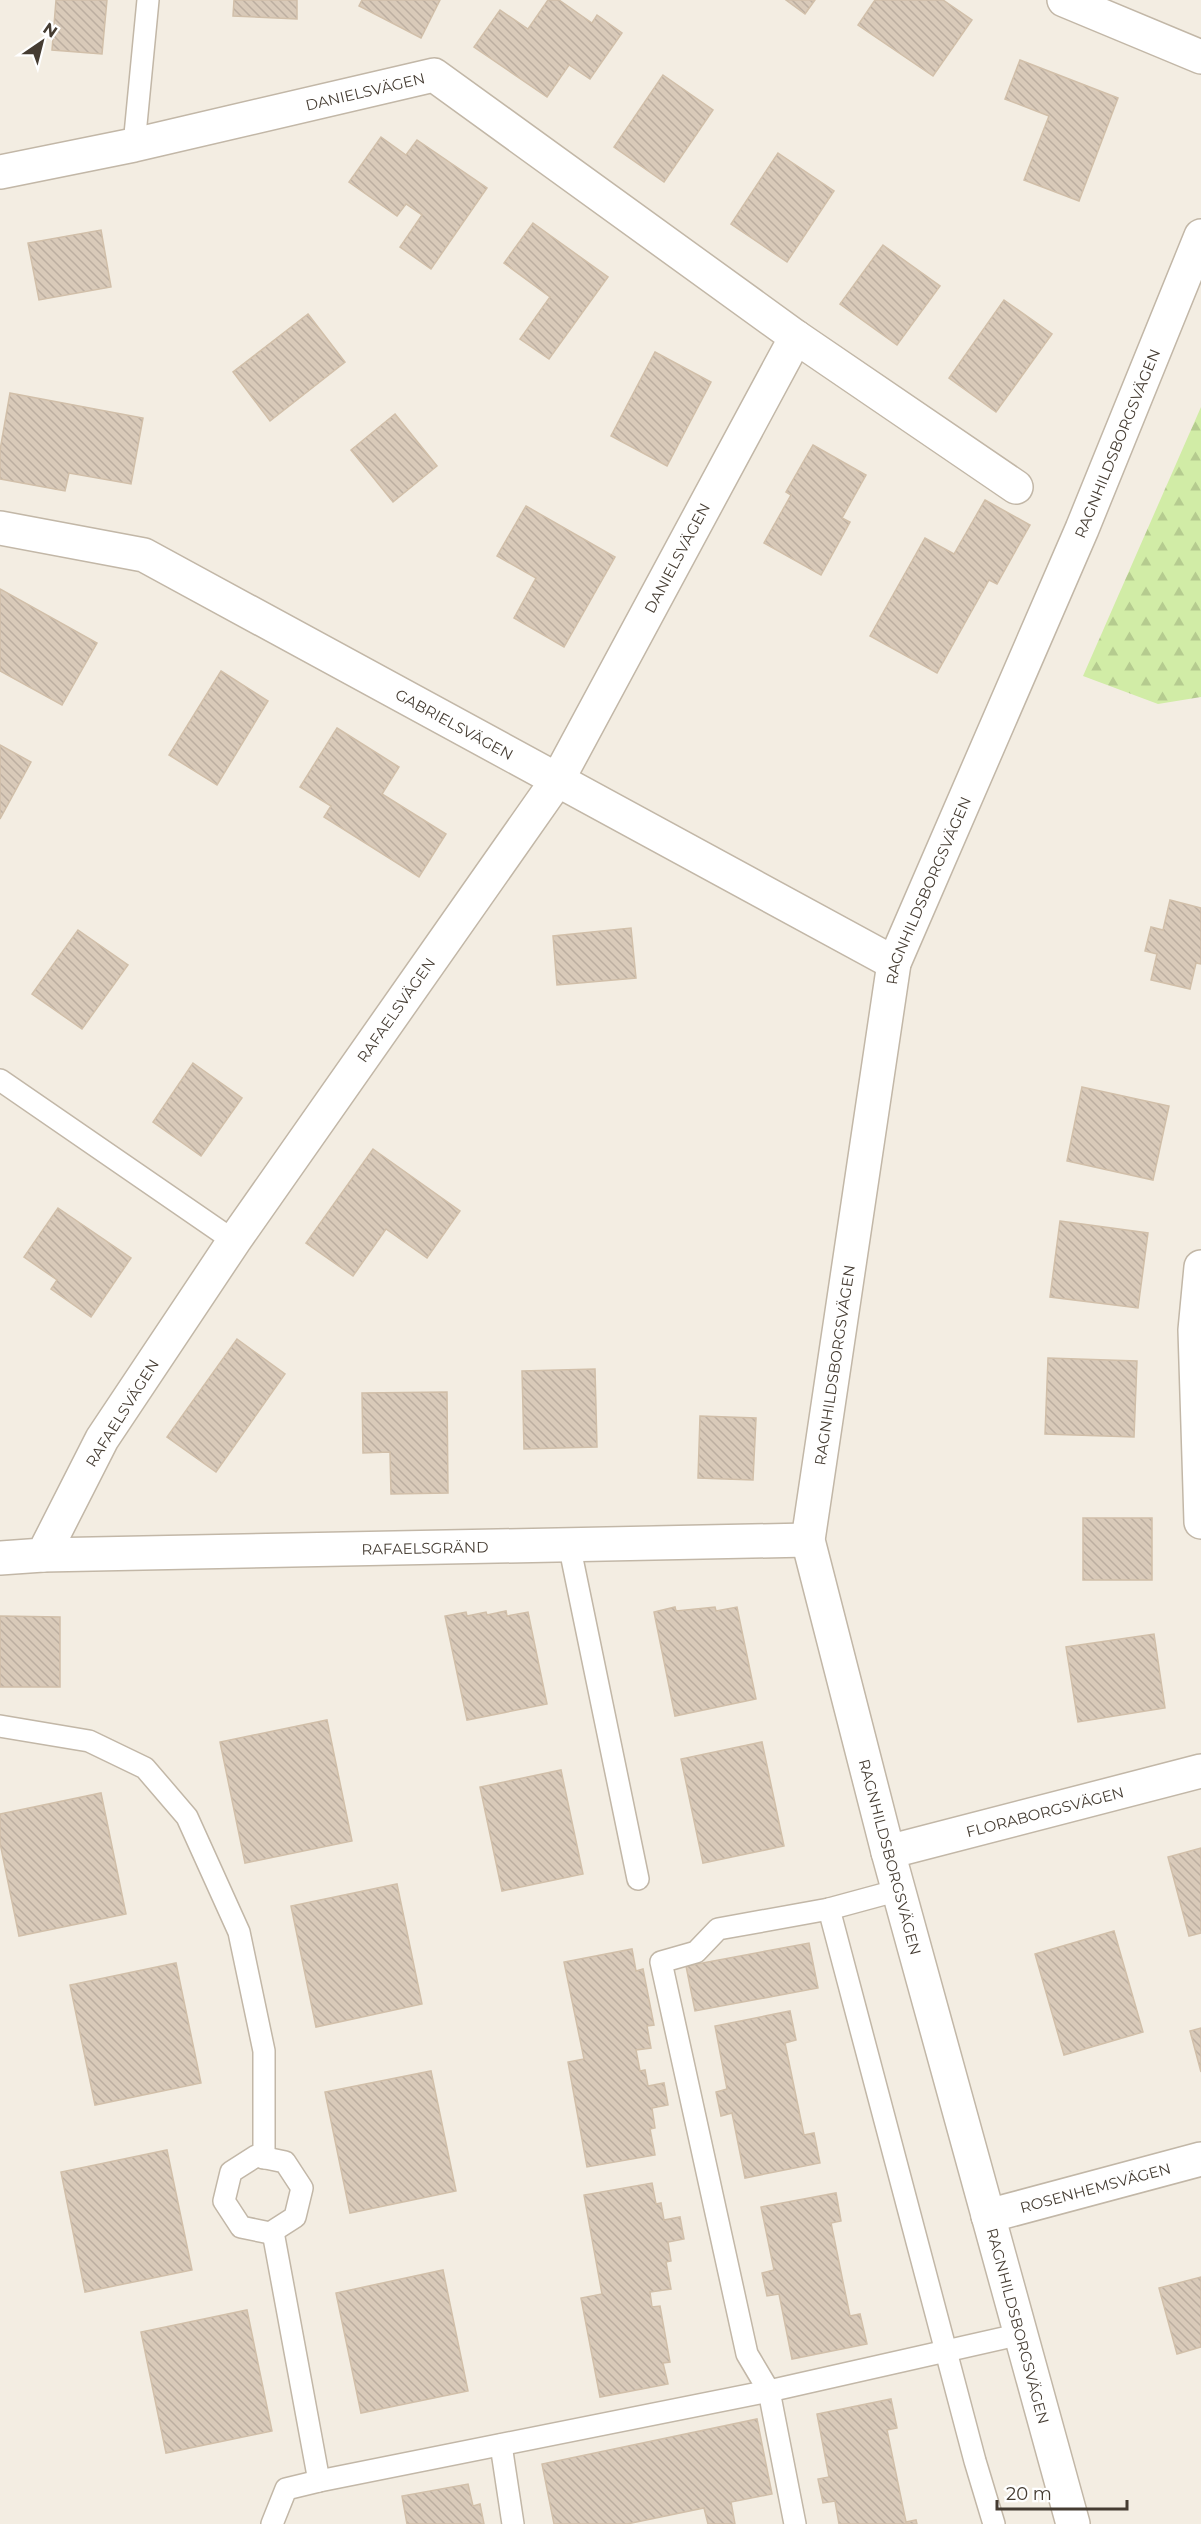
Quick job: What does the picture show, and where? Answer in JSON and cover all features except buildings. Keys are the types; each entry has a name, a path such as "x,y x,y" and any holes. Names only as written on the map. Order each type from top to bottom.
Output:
{"street":[{"path":"1064,0 1201,57"},
{"name":"DANIELSVÄGEN","path":"0,172 134,145 434,75 796,338 1016,488"},
{"name":"RAGNHILDSBORGSVÄGEN","path":"1073,2524 888,1852 808,1540 894,963 1082,529 1201,236"},
{"name":"DANIELSVÄGEN","path":"558,779 796,338"},
{"name":"GABRIELSVÄGEN","path":"0,528 144,555 894,963"},
{"name":"RAFAELSVÄGEN","path":"44,1556 102,1439 234,1241 558,779"},
{"path":"1201,1267 1195,1330 1201,1522"},
{"name":"RAFAELSGRÄND","path":"44,1556 808,1540"},
{"path":"0,1558 44,1556"},
{"name":"FLORABORGSVÄGEN","path":"888,1852 1201,1771"},
{"name":"ROSENHEMSVÄGEN","path":"988,2216 1201,2159"}],"lane":[{"path":"134,145 148,0"},
{"path":"0,1080 234,1241"},
{"path":"569,1544 638,1878"},
{"path":"0,1726 90,1741 145,1768 187,1817 239,1932 264,2051 264,2158"},
{"path":"795,2524 769,2391 747,2354 660,1962 696,1952 718,1929 830,1909 899,1890"},
{"path":"830,1909 946,2351 994,2524"},
{"path":"256,2156 285,2162 302,2188 295,2217 273,2232 241,2227 225,2201 231,2172 256,2156"},
{"path":"273,2232 319,2481"},
{"path":"272,2524 286,2489 769,2391 1021,2334"},
{"path":"501,2445 513,2524"}],"green space":[{"path":"1201,407 1201,697 1158,704 1083,676"}]}
